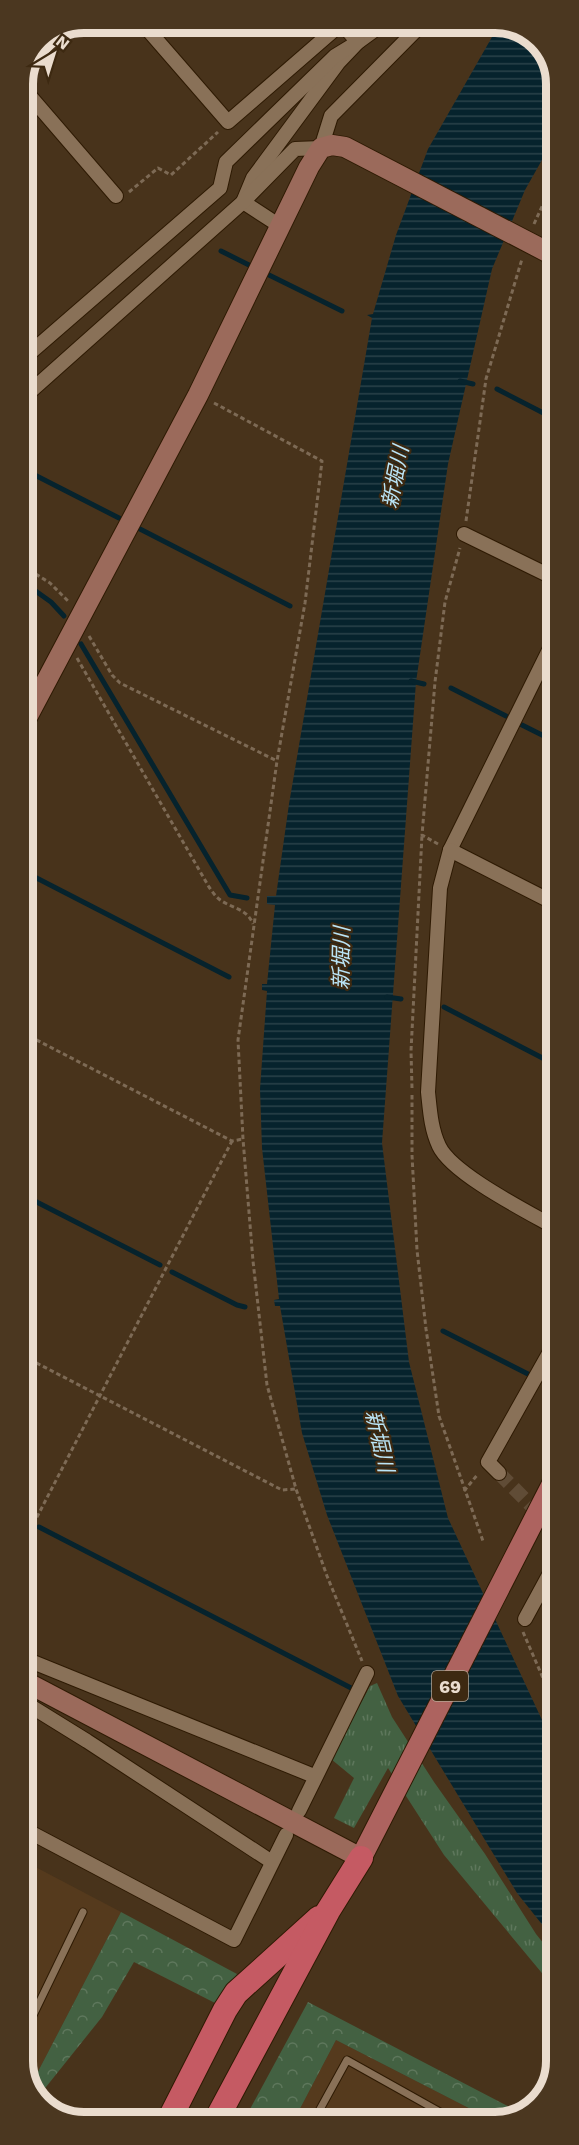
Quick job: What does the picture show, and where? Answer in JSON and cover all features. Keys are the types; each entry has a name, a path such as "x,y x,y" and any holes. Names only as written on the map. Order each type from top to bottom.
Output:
{"highway":[{"name":"69","path":"328,1911 361,1858"},
{"path":"189,2112 237,2017 328,1911"},
{"path":"203,2112 273,1984 328,1911"},
{"path":"220,2112 328,1911"},
{"path":"237,2112 311,1973 328,1911"},
{"path":"173,2112 236,1993 328,1911"}],"main road":[{"name":"69","path":"361,1858 546,1497"}],"street":[{"path":"151,33 228,122 330,33"},
{"path":"350,33 358,42"},
{"path":"33,350 220,188 226,162 335,56 370,33"},
{"path":"33,705 198,394 309,167 321,148 331,116 413,33"},
{"path":"243,202 254,178 338,63 358,42"},
{"path":"33,101 116,196"},
{"path":"33,389 243,202 295,149 321,148 332,145 345,147 546,251"},
{"path":"243,202 280,226"},
{"path":"464,534 546,574"},
{"path":"546,656 450,850 440,888 428,1092 430,1119 440,1148 461,1171 546,1222"},
{"path":"450,850 546,899"},
{"path":"499,1473 488,1462 546,1359"},
{"path":"525,1619 546,1580"},
{"path":"33,1662 314,1776"},
{"path":"298,1810 367,1673"},
{"path":"33,1686 361,1858"},
{"path":"33,1708 273,1862"},
{"path":"33,1834 234,1940 286,1835"}],"lane":[{"path":"33,2015 83,1912"},
{"path":"319,2112 347,2060 440,2112"}],"path":[{"path":"116,196 119,200 158,168 171,175 228,122"},
{"path":"483,1541 439,1416 426,1329 417,1250 412,1155 411,1051 422,835 435,682 445,602 464,534 486,379 527,241 546,198"},
{"path":"198,394 322,461 304,603 277,761 238,1040 253,1261 267,1385 296,1489 327,1575 367,1673"},
{"path":"33,573 62,594 112,675 120,683 277,761"},
{"path":"66,640 209,887 219,899 244,912 254,926"},
{"path":"422,835 450,850"},
{"path":"33,1038 232,1141 243,1138"},
{"path":"33,1525 232,1141"},
{"path":"33,1361 282,1490 296,1489"},
{"path":"464,1491 488,1462"},
{"path":"525,1619 522,1631 546,1685"}],"shaded area":[{"path":"33,1866 121,1912 36,2076 33,2061"},
{"path":"336,2040 476,2112 298,2112"}],"green space":[{"path":"377,1683 392,1717 546,1946 546,1978 444,1855 388,1768 354,1828 334,1818 354,1778 331,1759 370,1686"},
{"path":"121,1912 237,1974 219,2005 134,1962 102,2017 43,2091 36,2076"},
{"path":"308,2002 512,2109 476,2112 336,2040 298,2112 248,2112"}],"water":[{"name":"新堀川","path":"494,33 514,37 529,46 539,59 545,74 546,153 525,190 492,269 448,464 416,682 382,1143 409,1362 448,1518 546,1729 546,1929 517,1893 398,1696 327,1515 302,1433 280,1306 275,1306 274,1300 279,1299 262,1148 260,1089 267,991 262,990 262,984 267,984 275,905 267,904 267,896 276,896 289,804 372,318 367,315 373,314 396,235 428,149"}],"waterway":[{"path":"221,251 249,265"},
{"path":"269,275 342,311"},
{"path":"460,381 473,384"},
{"path":"497,389 546,414"},
{"path":"33,474 119,518"},
{"path":"138,528 290,606"},
{"path":"33,589 51,602 64,616"},
{"path":"81,644 230,895 247,898"},
{"path":"411,681 424,684"},
{"path":"451,688 506,716"},
{"path":"522,725 546,737"},
{"path":"33,876 229,977"},
{"path":"387,997 401,999"},
{"path":"444,1007 546,1060"},
{"path":"33,1200 160,1265"},
{"path":"172,1272 245,1307"},
{"path":"443,1331 528,1374"},
{"path":"39,1527 355,1690"}],"tunnel":[{"path":"499,1473 546,1521"}]}
